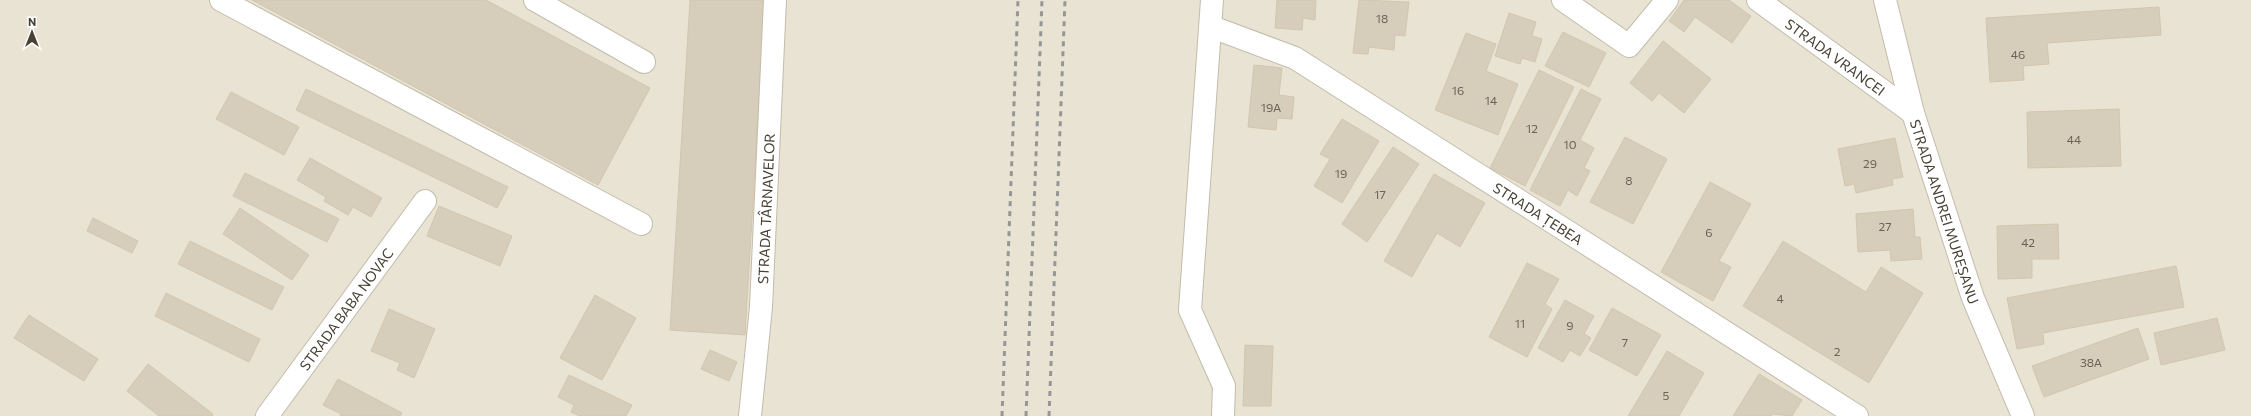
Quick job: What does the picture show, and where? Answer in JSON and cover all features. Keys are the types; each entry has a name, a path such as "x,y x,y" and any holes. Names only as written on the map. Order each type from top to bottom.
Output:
{"street":[{"path":"221,0 641,224"},
{"path":"535,0 644,62"},
{"name":"STRADA TÂRNAVELOR","path":"750,416 761,307 775,0"},
{"path":"1212,0 1212,27 1190,310 1224,386 1223,416"},
{"path":"1563,0 1629,46 1667,0"},
{"name":"STRADA VRANCEI","path":"1758,0 1913,113"},
{"name":"STRADA ANDREI MUREȘANU","path":"1886,0 1913,113 1973,298 2023,416"},
{"name":"STRADA ȚEBEA","path":"1212,27 1295,58 1856,416"},
{"name":"STRADA BABA NOVAC","path":"267,416 425,201"}],"shaded area":[{"path":"0,0 2251,0 2251,416 0,416"}],"building":[{"path":"252,0 486,0 650,88 598,185"},
{"path":"690,0 765,0 745,335 670,330"},
{"path":"1277,0 1316,0 1315,20 1303,18 1302,30 1275,28"},
{"path":"1359,0 1409,2 1405,36 1395,35 1394,50 1369,47 1368,54 1353,53"},
{"path":"1684,0 1729,0 1751,16 1732,43 1695,17 1684,32 1669,21"},
{"path":"2159,7 2161,35 2047,43 2049,64 2023,66 2024,80 1990,82 1986,18"},
{"path":"1509,13 1536,22 1532,36 1542,39 1535,62 1522,58 1520,64 1495,56"},
{"path":"1563,32 1606,53 1589,87 1545,66"},
{"path":"1466,33 1496,44 1486,71 1518,84 1498,135 1435,110"},
{"path":"1663,41 1711,79 1684,113 1659,93 1652,101 1630,83"},
{"path":"1254,65 1282,68 1279,95 1294,97 1292,119 1277,118 1276,130 1248,127"},
{"path":"1539,70 1574,87 1525,186 1490,168"},
{"path":"306,89 508,187 497,208 296,110"},
{"path":"1581,89 1601,99 1580,140 1594,148 1584,168 1590,171 1577,196 1568,190 1560,206 1530,190"},
{"path":"231,92 299,127 284,155 216,119"},
{"path":"2119,109 2121,166 2028,168 2027,112"},
{"path":"1342,119 1379,141 1342,203 1314,186 1330,159 1320,154"},
{"path":"1625,137 1667,159 1633,224 1590,202"},
{"path":"1895,138 1903,177 1892,179 1893,185 1856,193 1854,184 1845,186 1838,149"},
{"path":"1393,147 1419,164 1367,242 1342,224"},
{"path":"310,158 382,198 371,217 353,207 348,215 324,201 326,197 297,180"},
{"path":"245,173 339,219 327,242 233,196"},
{"path":"1434,174 1485,203 1460,247 1437,233 1412,277 1384,261"},
{"path":"1710,182 1751,204 1719,261 1731,267 1713,301 1661,272"},
{"path":"439,206 512,236 500,266 427,236"},
{"path":"240,208 309,255 292,280 223,234"},
{"path":"1913,209 1915,237 1920,237 1922,259 1891,261 1890,250 1858,252 1856,214"},
{"path":"93,218 138,241 132,253 87,231"},
{"path":"2058,224 2059,259 2032,259 2032,278 1998,279 1997,226"},
{"path":"190,241 284,287 272,310 178,264"},
{"path":"1783,241 1866,292 1881,267 1923,293 1869,383 1743,306"},
{"path":"1527,263 1559,279 1545,304 1552,309 1527,357 1489,337"},
{"path":"2176,266 2184,307 2043,333 2044,344 2017,349 2007,298"},
{"path":"166,293 260,339 249,362 155,316"},
{"path":"595,295 636,318 602,380 560,358"},
{"path":"1565,300 1594,316 1584,334 1591,338 1580,356 1570,350 1563,362 1538,348"},
{"path":"1612,308 1661,335 1637,376 1589,350"},
{"path":"389,309 435,329 414,378 397,370 400,363 371,351"},
{"path":"29,315 98,359 84,381 14,338"},
{"path":"2217,318 2225,350 2161,365 2154,333"},
{"path":"2138,328 2149,359 2044,397 2032,366"},
{"path":"1245,345 1273,346 1271,406 1243,406"},
{"path":"710,350 737,362 729,381 701,369"},
{"path":"1667,351 1704,373 1679,416 1628,416"},
{"path":"148,364 213,414 212,416 159,416 127,391"},
{"path":"1759,374 1802,400 1792,416 1772,414 1771,416 1733,416"},
{"path":"569,375 632,405 626,416 580,416 571,412 574,405 558,397"},
{"path":"338,379 402,413 400,416 340,416 341,414 323,405"}],"railway":[{"path":"1002,416 1018,0"},
{"path":"1026,416 1042,0"},
{"path":"1049,416 1065,0"}]}
